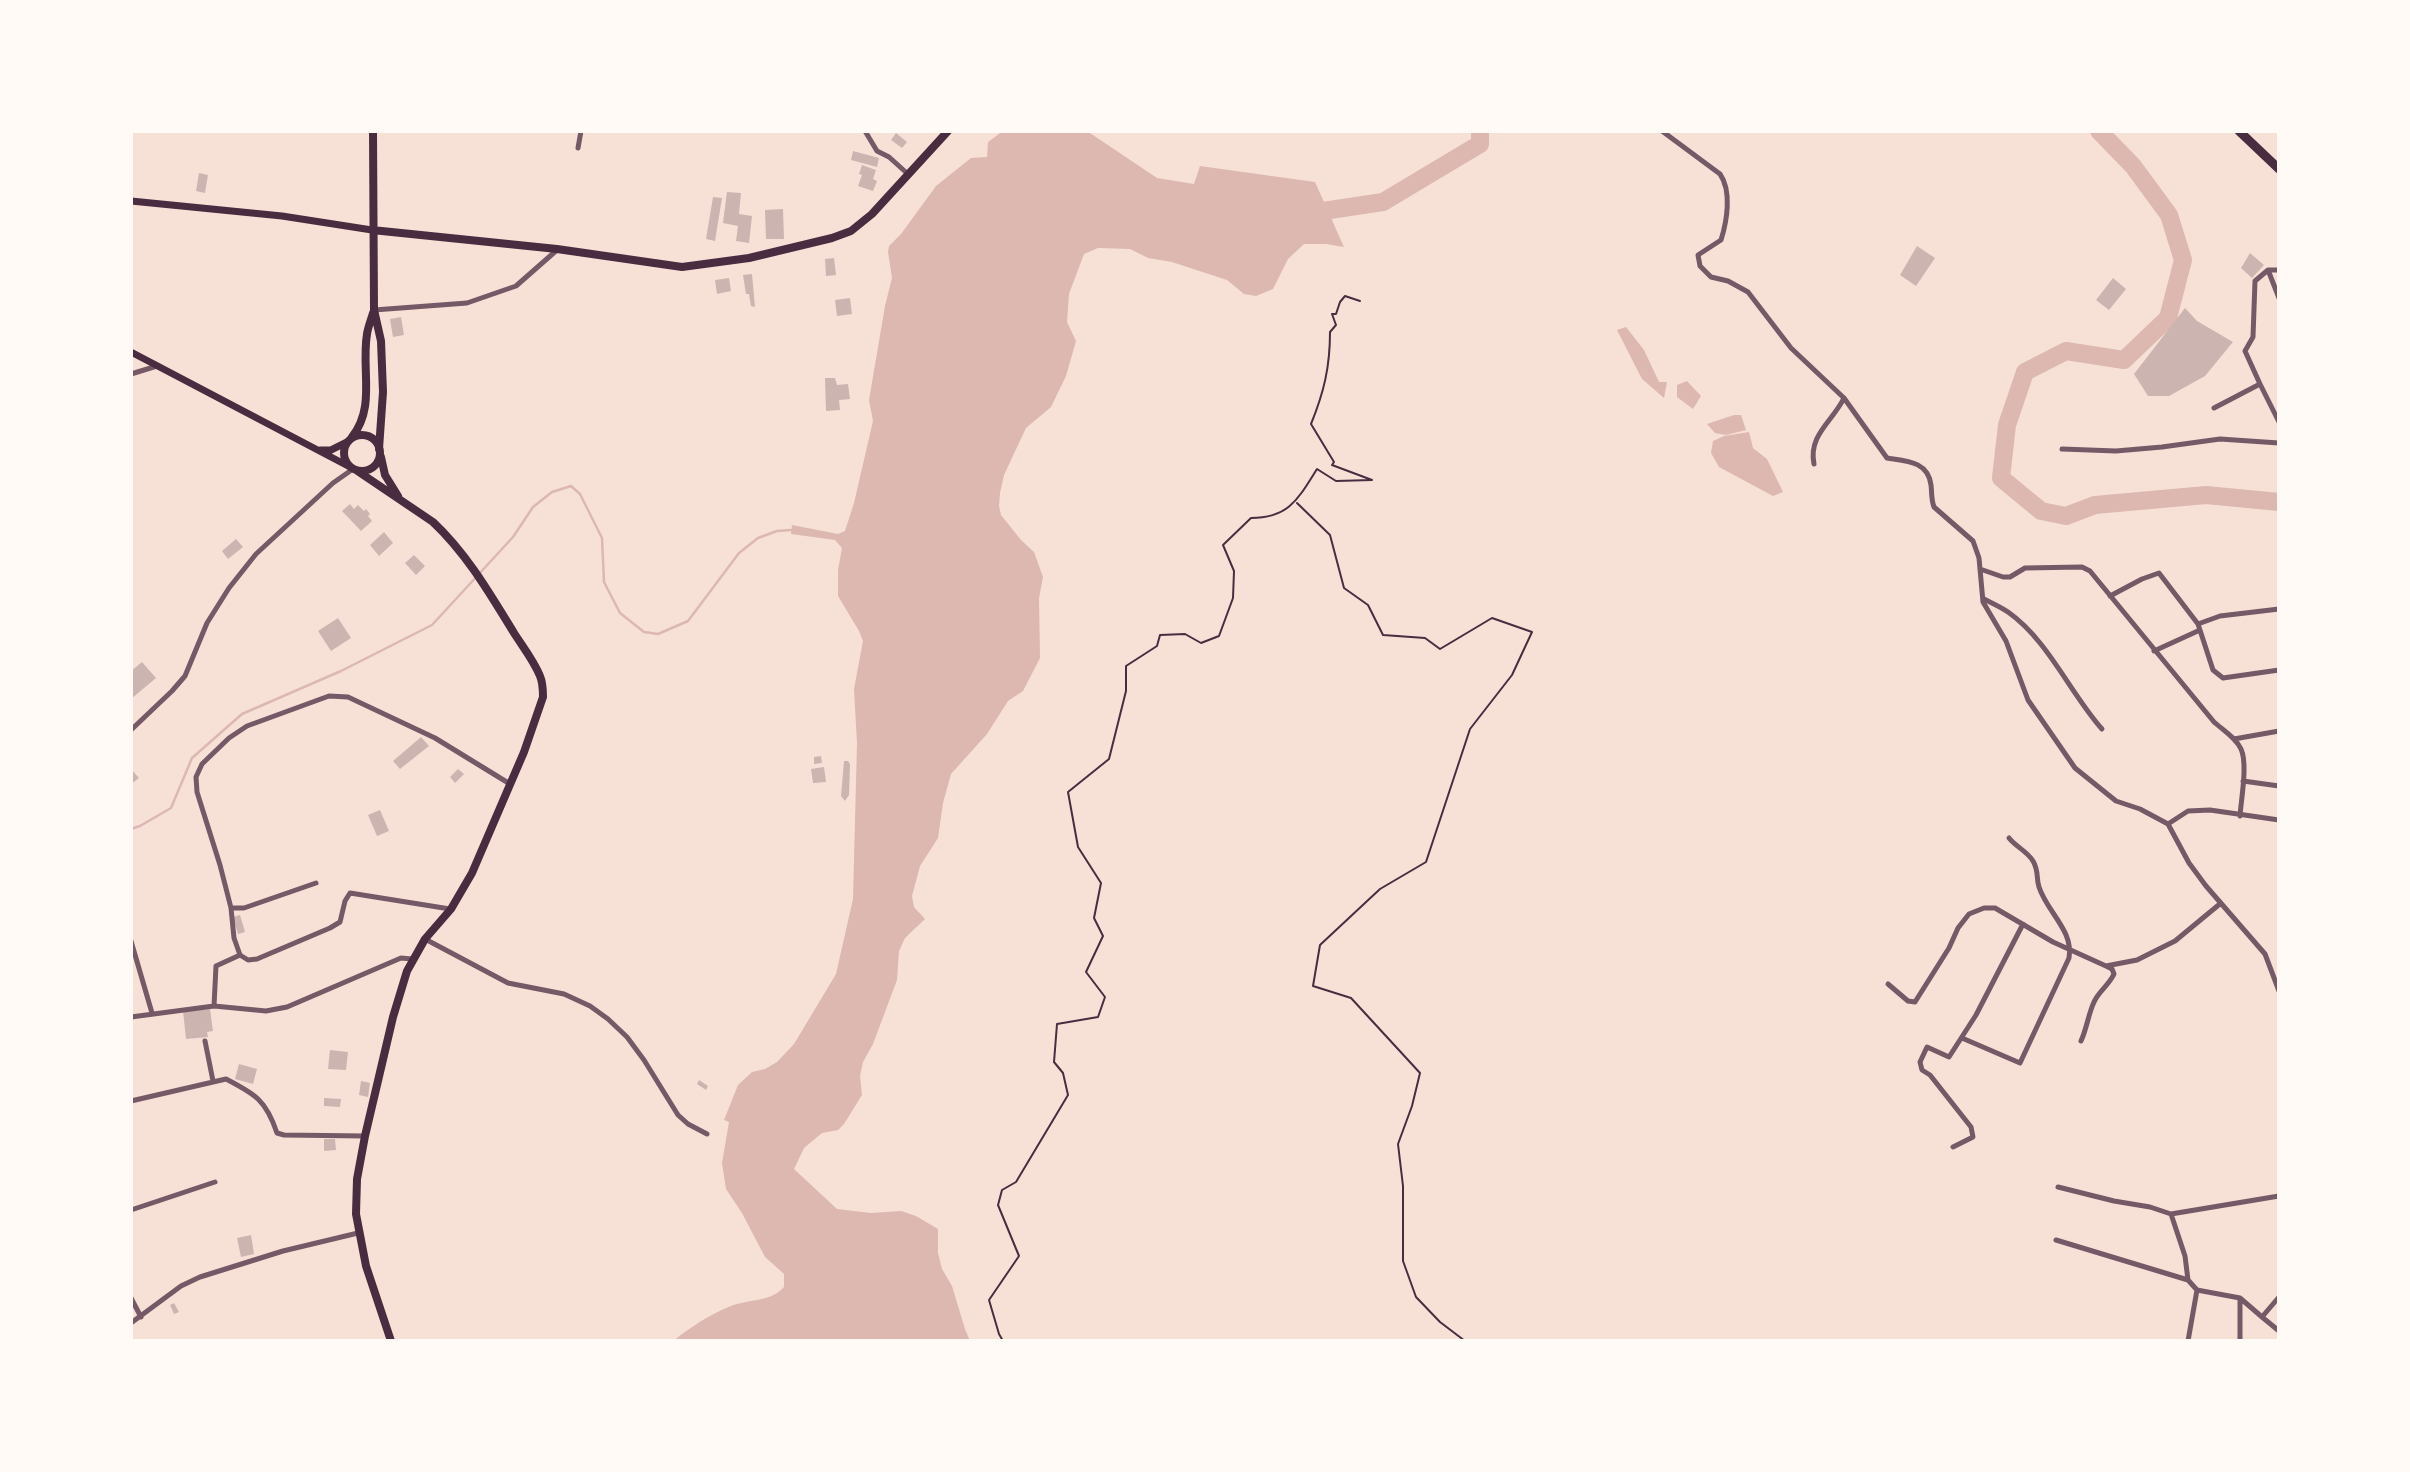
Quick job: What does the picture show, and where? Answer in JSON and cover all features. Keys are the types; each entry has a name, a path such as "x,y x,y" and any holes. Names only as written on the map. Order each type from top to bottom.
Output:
{"highway":[{"path":"2239,131 2278,169"}],"main road":[{"path":"373,131 374,310 381,341 383,414 377,462 365,471 353,469 344,455 349,440 361,426 366,406 366,335 374,310"},
{"path":"131,201 282,216 372,230 557,249 682,267 749,258 843,235 862,222 948,131"},
{"path":"131,352 353,469 433,522 471,564 540,674 543,697 524,752 485,847 451,909 412,959 393,1017 365,1136 356,1198 358,1233 391,1341"},
{"path":"312,449 331,450 349,440 366,435 375,440 384,475 403,502"}],"street":[{"path":"578,148 581,131"},
{"path":"865,131 877,151 889,157 909,175"},
{"path":"1662,131 1720,174 1726,183 1726,218 1721,240 1698,255 1700,266 1712,276 1748,292 1791,348 1844,398 1887,458 1912,461 1924,469 1931,483 1931,500 1934,507 1973,541 1977,550 1983,603 2006,641 2028,700 2075,768 2116,801 2168,824 2189,863 2265,954 2279,991"},
{"path":"374,310 453,305 479,299 516,286 557,249"},
{"path":"2267,270 2279,298"},
{"path":"2279,270 2267,270 2255,281 2253,337 2245,351 2279,422"},
{"path":"131,374 160,365"},
{"path":"2214,408 2260,384"},
{"path":"1814,464 1811,452 1817,438 1844,398"},
{"path":"2062,449 2116,451 2220,439 2279,443"},
{"path":"131,730 185,676 207,623 229,588 256,554 340,477 353,469"},
{"path":"1980,569 2003,578 2025,568 2047,570 2082,567 2090,571 2214,722 2234,739 2241,749 2244,759 2240,816"},
{"path":"2110,596 2159,573 2199,627 2213,670 2218,675 2224,678 2279,670"},
{"path":"1984,599 2009,612 2037,641 2063,674 2083,708 2102,729"},
{"path":"2154,650 2220,616 2279,609"},
{"path":"451,909 350,893 345,901 340,922 257,959 248,960 240,955 234,938 231,908 197,792 196,777 202,764 229,738 247,726 329,696 348,697 435,738 510,784"},
{"path":"2234,739 2279,731"},
{"path":"2243,781 2279,786"},
{"path":"2168,824 2188,811 2210,810 2279,820"},
{"path":"1962,1038 2020,1063 2057,987 2070,950 2062,927 2038,886 2039,873 2032,859 2010,838"},
{"path":"231,908 244,908 316,883"},
{"path":"2106,966 2137,960 2175,942 2221,903"},
{"path":"1888,984 1908,1001 1915,1002 1969,914 1984,908 1995,908 2070,950 2112,969 2114,974 2095,999 2089,1025 2081,1041"},
{"path":"1953,1147 1974,1134 1938,1085 1922,1070 1920,1062 1927,1047 1949,1057 1962,1038 2023,924"},
{"path":"425,939 508,983 565,995 590,1006 627,1037 678,1115 707,1134"},
{"path":"131,941 152,1013"},
{"path":"214,1006 216,966 240,955"},
{"path":"131,1017 214,1006 266,1011 287,1007 401,958 412,959"},
{"path":"205,1041 213,1081"},
{"path":"131,1101 226,1079 258,1097 265,1104 277,1133 365,1136"},
{"path":"131,1210 215,1182"},
{"path":"2058,1187 2171,1214 2279,1196"},
{"path":"2171,1214 2185,1256 2188,1280"},
{"path":"131,1323 181,1286 200,1277 283,1251 358,1233"},
{"path":"2056,1240 2188,1280 2197,1290 2240,1298 2279,1331"},
{"path":"2188,1341 2197,1290"},
{"path":"2262,1317 2279,1297"},
{"path":"131,1298 141,1317"},
{"path":"2240,1298 2240,1341"}],"path":[{"path":"1003,1341 989,1300 1019,1256 998,1205 1002,1190 1016,1182 1068,1095 1063,1073 1054,1062 1057,1024 1098,1017 1105,997 1086,972 1103,936 1094,918 1101,883 1078,847 1068,793 1109,759 1126,691 1126,666 1157,646 1160,635 1185,634 1200,643 1219,636 1233,598 1234,570 1223,544 1251,518 1270,518 1296,502 1317,469 1336,481 1372,480 1332,465 1334,463 1311,424 1324,392 1330,332 1336,325 1332,314 1336,314 1345,296 1360,301"},
{"path":"1296,502 1330,535 1344,588 1368,606 1383,635 1425,638 1440,649 1492,618 1532,632 1512,675 1470,729 1426,862 1380,889 1320,945 1313,986 1351,998 1420,1073 1412,1106 1398,1144 1403,1186 1403,1261 1416,1297 1440,1322 1465,1341"}],"shaded area":[{"path":"1003,131 1087,131 1157,178 1194,184 1200,166 1315,182 1344,247 1304,244 1288,259 1273,289 1256,296 1244,294 1227,280 1172,262 1148,258 1130,249 1098,248 1084,254 1069,294 1067,322 1076,341 1066,376 1051,407 1026,428 1004,475 999,506 1001,515 1034,552 1043,577 1039,598 1040,658 1023,691 1008,701 987,734 951,774 938,838 920,866 912,896 914,907 925,919 905,938 899,951 897,980 873,1044 863,1062 860,1076 862,1095 838,1130 822,1133 804,1148 794,1169 837,1209 871,1213 901,1211 938,1229 938,1253 942,1269 952,1286 970,1341 673,1341 716,1313 731,1306 773,1295 784,1287 784,1274 765,1257 726,1189 722,1163 729,1122 724,1120 738,1085 752,1072 777,1062 794,1044 836,974 853,899 857,743 854,689 863,641 838,596 838,570 842,548 835,540 791,534 792,525 838,534 845,531 873,421 869,400 892,278 889,246 936,186 971,158 987,157 988,142"},
{"path":"1626,327 1644,350 1659,382 1667,382 1664,398 1642,379 1617,330"},
{"path":"1687,381 1701,396 1693,409 1677,397 1677,385"},
{"path":"1741,415 1746,430 1726,435 1715,433 1707,424"},
{"path":"1749,432 1753,448 1767,459 1783,492 1773,496 1719,467 1711,453 1713,441 1724,436"}],"building":[{"path":"896,133 907,142 902,148 891,140"},
{"path":"853,151 879,158 877,167 851,160"},
{"path":"862,165 876,170 873,179 877,181 873,191 858,186"},
{"path":"199,173 208,175 205,193 196,191"},
{"path":"727,192 741,193 739,214 752,216 749,243 736,241 738,226 723,223"},
{"path":"713,197 722,198 715,241 706,239"},
{"path":"783,209 784,239 766,239 765,210"},
{"path":"1917,246 1935,258 1916,286 1900,275"},
{"path":"2250,253 2264,265 2252,278 2241,268"},
{"path":"834,258 836,275 826,276 825,259"},
{"path":"752,274 755,307 751,306 749,294 746,294 743,275"},
{"path":"729,278 731,291 717,294 715,280"},
{"path":"2113,278 2126,289 2109,310 2096,300"},
{"path":"850,298 852,314 837,316 835,300"},
{"path":"2185,308 2197,321 2233,342 2205,376 2169,396 2148,396 2134,374"},
{"path":"401,317 404,335 393,337 390,319"},
{"path":"825,378 835,378 837,385 848,384 850,399 839,400 840,410 826,411"},
{"path":"350,504 354,509 358,505 364,511 366,509 370,514 368,516 372,521 361,531 342,511"},
{"path":"384,532 393,543 379,556 370,545"},
{"path":"236,539 243,547 228,559 222,551"},
{"path":"414,555 425,566 416,575 405,563"},
{"path":"338,618 351,638 331,651 318,631"},
{"path":"142,662 156,678 131,699 131,671"},
{"path":"421,737 429,746 400,769 393,761"},
{"path":"821,756 822,763 814,764 814,757"},
{"path":"844,761 850,764 849,795 845,801 841,796"},
{"path":"824,767 826,782 813,783 811,769"},
{"path":"131,769 139,778 131,784"},
{"path":"458,769 464,774 455,783 450,777"},
{"path":"380,810 389,831 377,836 368,815"},
{"path":"240,915 245,932 238,934 233,917"},
{"path":"210,1009 213,1031 207,1032 208,1037 186,1039 183,1011"},
{"path":"330,1050 348,1052 346,1070 328,1069"},
{"path":"239,1064 257,1069 253,1084 235,1079"},
{"path":"699,1080 708,1086 706,1090 697,1084"},
{"path":"361,1081 370,1083 368,1097 359,1095"},
{"path":"324,1098 341,1099 340,1107 324,1106"},
{"path":"324,1139 335,1139 336,1150 324,1151"},
{"path":"251,1235 254,1254 241,1257 237,1238"},
{"path":"174,1303 179,1312 174,1314 170,1305"}],"waterway":[{"path":"1303,214 1383,202 1480,144 1480,131"},
{"path":"2099,131 2133,166 2169,215 2183,260 2168,318 2124,360 2066,351 2025,372 2007,425 2001,478 2041,511 2066,516 2095,505 2206,495 2279,502"},
{"path":"131,829 171,808 192,758 242,714 341,671 432,625 513,537 533,507 552,492 571,486 580,494 602,538 604,582 620,613 644,632 658,634 688,621 739,553 758,538 777,531 791,530"}]}
